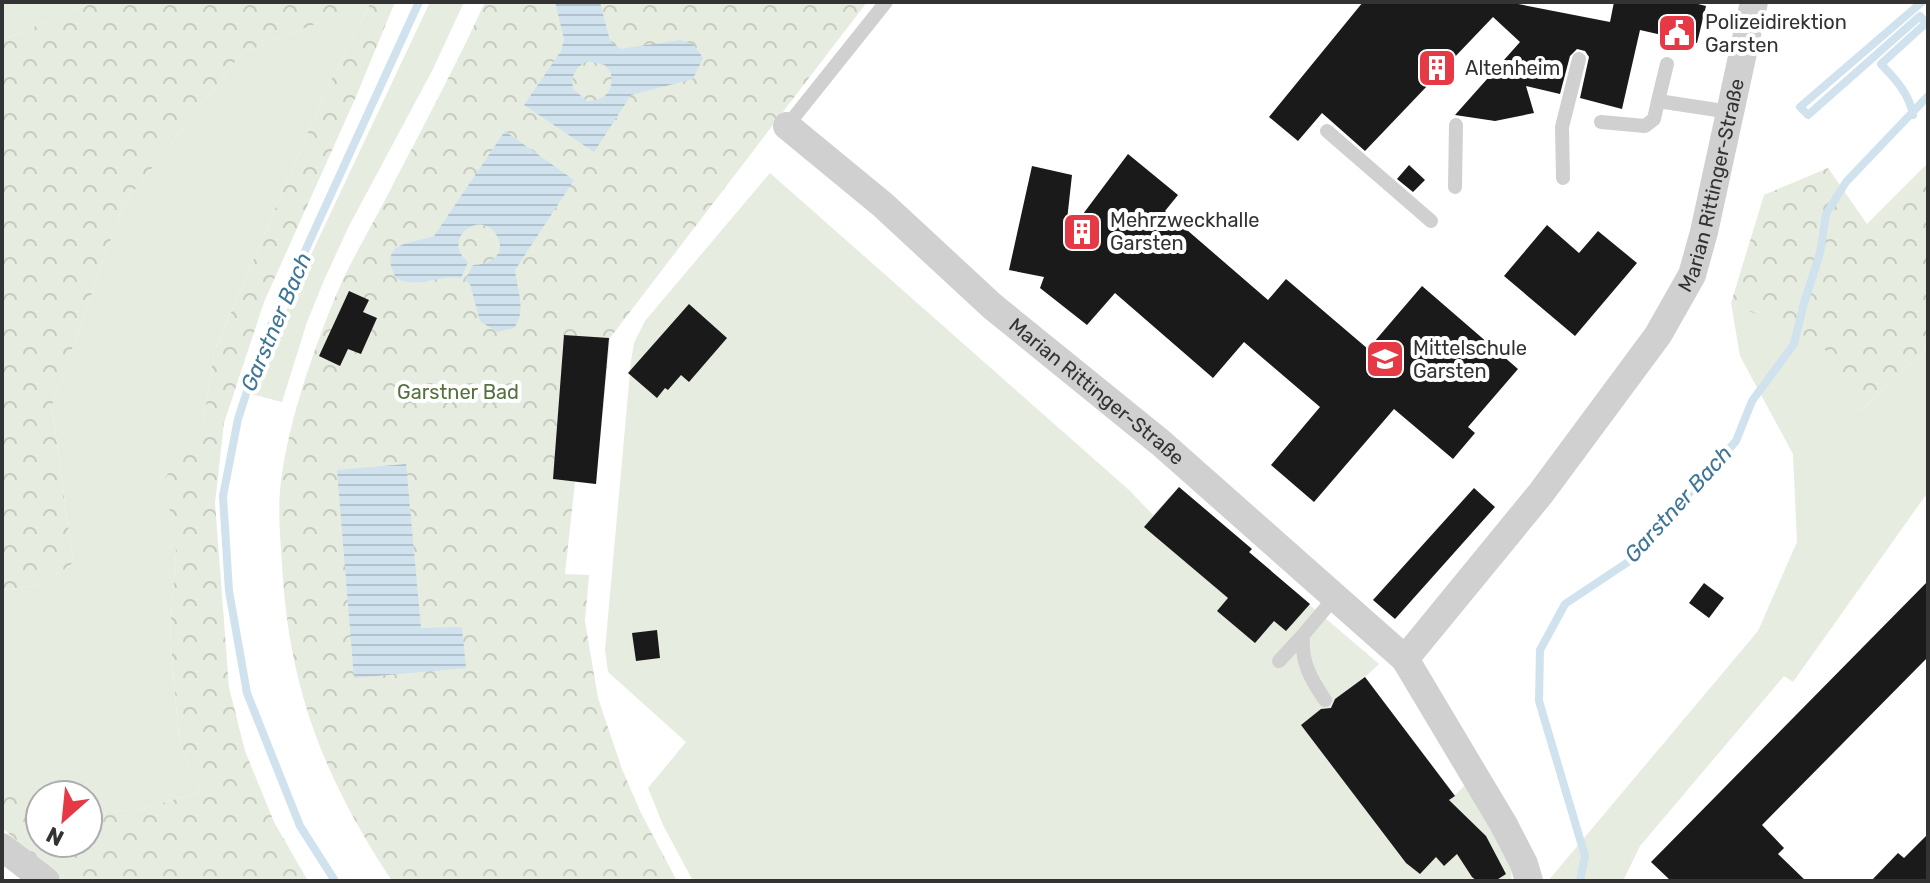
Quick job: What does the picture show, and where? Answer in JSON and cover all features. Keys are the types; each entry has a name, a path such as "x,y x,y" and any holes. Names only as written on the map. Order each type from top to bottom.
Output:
{"street":[{"name":"Marian Rittinger-Straße","path":"1405,659 1533,505 1658,335 1692,275 1754,2"},
{"name":"Marian Rittinger-Straße","path":"787,126 883,205 992,306 1161,443 1405,659 1504,825 1529,881"},
{"path":"2,847 46,881"}],"lane":[{"path":"787,126 886,2"},
{"path":"1563,178 1562,127 1579,59"},
{"path":"1601,122 1645,126 1654,119 1667,64"},
{"path":"1658,101 1730,112"},
{"path":"1455,187 1456,125"},
{"path":"1327,131 1431,221"},
{"path":"1279,661 1335,597"},
{"path":"1303,635 1307,675 1325,700"}],"green space":[{"path":"2,2 94,2 2,40"},
{"path":"94,2 344,2 333,17 242,53 123,205 52,406 73,563 42,585 2,590 2,40"},
{"path":"344,2 371,2 327,88 214,352 203,424 166,478 176,552 170,632 179,740 200,792 142,809 104,813 104,779 24,779 24,795 2,778 2,590 42,585 73,563 52,406 123,205 242,53 333,17"},
{"path":"371,2 395,2 264,302 224,423 215,503 229,687 245,751 274,822 308,881 64,881 38,859 104,859 104,813 142,809 200,792 179,740 170,632 176,552 165,478 203,424 214,352 327,88"},
{"path":"430,2 464,2 433,69 349,226 325,278 307,322 282,402 251,394 300,278"},
{"name":"Garstner Bad","path":"485,2 867,2 610,338 596,484 575,482 565,574 589,575 585,621 598,698 622,769 677,881 392,881 347,806 329,768 314,731 293,652 286,610 279,508 286,452 303,386 339,287"},
{"path":"1928,163 1928,347 1861,411 1821,343 1731,303 1764,195 1828,168 1867,224"},
{"path":"770,173 1129,490 1153,515 1179,487 1252,549 1249,553 1379,664 1365,677 1455,795 1467,783 1512,867 1511,881 693,881 663,825 648,788 686,742 608,672 605,650 631,361 634,343 645,321"},
{"path":"1731,303 1821,342 1861,411 1928,347 1928,492 1793,682 1784,676 1640,846 1623,881 1548,881 1758,631 1797,542 1793,454 1740,356"},
{"path":"2,778 24,794 24,847 2,828"}],"water":[{"path":"555,2 600,2 610,41 620,49 680,40 693,44 703,58 693,79 631,95 594,152 524,105 561,51 564,39","holes":["588,61 605,65 612,79 609,90 603,97 587,101 573,89 575,72"]},
{"path":"505,131 574,180 515,270 521,307 518,321 514,328 497,332 480,321 470,284 465,280 473,265 490,261 498,254 500,244 492,229 475,225 461,235 458,244 460,253 468,262 461,278 404,281 396,278 391,257 399,246 434,236"},
{"path":"406,464 421,628 462,627 466,668 354,678 337,470"}],"building":[{"name":"Altenheim","path":"1363,2 1508,2 1610,22 1614,2 1698,2 1706,6 1697,43 1640,30 1622,109 1580,98 1589,57 1585,51 1577,49 1570,56 1560,94 1526,86 1534,113 1495,121 1455,115 1520,42 1493,17 1365,151 1322,113 1298,141 1269,117"},
{"name":"Mittelschule Garsten","path":"1128,154 1178,195 1165,211 1268,300 1286,279 1368,349 1422,286 1518,369 1468,427 1475,433 1453,459 1394,409 1314,502 1271,465 1320,407 1244,342 1213,378 1115,293 1087,325 1040,288 1044,277 1009,270 1032,166 1072,175 1065,238"},
{"path":"1409,165 1425,180 1413,192 1397,179"},
{"path":"1547,225 1579,253 1598,231 1637,263 1575,336 1504,276"},
{"path":"349,291 369,300 363,312 377,318 361,354 348,349 340,366 319,356"},
{"path":"689,304 727,338 689,382 681,375 657,398 628,373"},
{"path":"564,335 609,338 596,484 553,479"},
{"path":"1179,487 1310,604 1286,631 1274,621 1255,643 1217,611 1228,598 1144,527"},
{"path":"1474,488 1495,507 1395,619 1373,600"},
{"path":"1928,581 1928,657 1762,825 1784,848 1778,854 1806,881 1671,881 1651,862"},
{"path":"1704,583 1724,598 1709,618 1689,603"},
{"path":"657,630 660,658 636,661 632,633"},
{"path":"1365,677 1455,796 1449,800 1486,836 1506,874 1495,881 1477,881 1457,854 1444,866 1436,857 1420,874 1406,863 1301,725 1321,709 1331,708 1335,699"},
{"path":"1928,834 1928,881 1871,881 1898,853 1904,858"}],"waterway":[{"name":"Garstner Bach","path":"335,881 300,826 247,693 229,591 223,496 238,419 262,345 419,2"},
{"path":"1913,115 1905,93 1881,64 1926,23 1920,16 1808,115 1800,107 1922,2"},
{"name":"Garstner Bach","path":"1580,881 1585,856 1539,701 1540,650 1565,604 1628,562 1736,441 1752,401 1794,344 1820,253 1826,214 1846,182 1928,96"}],"place":[{"name":"Polizeidirektion Garsten","path":"1677,33"},
{"name":"Altenheim","path":"1437,68"},
{"name":"Mehrzweckhalle Garsten","path":"1082,232"},
{"name":"Mittelschule Garsten","path":"1385,359"}]}
